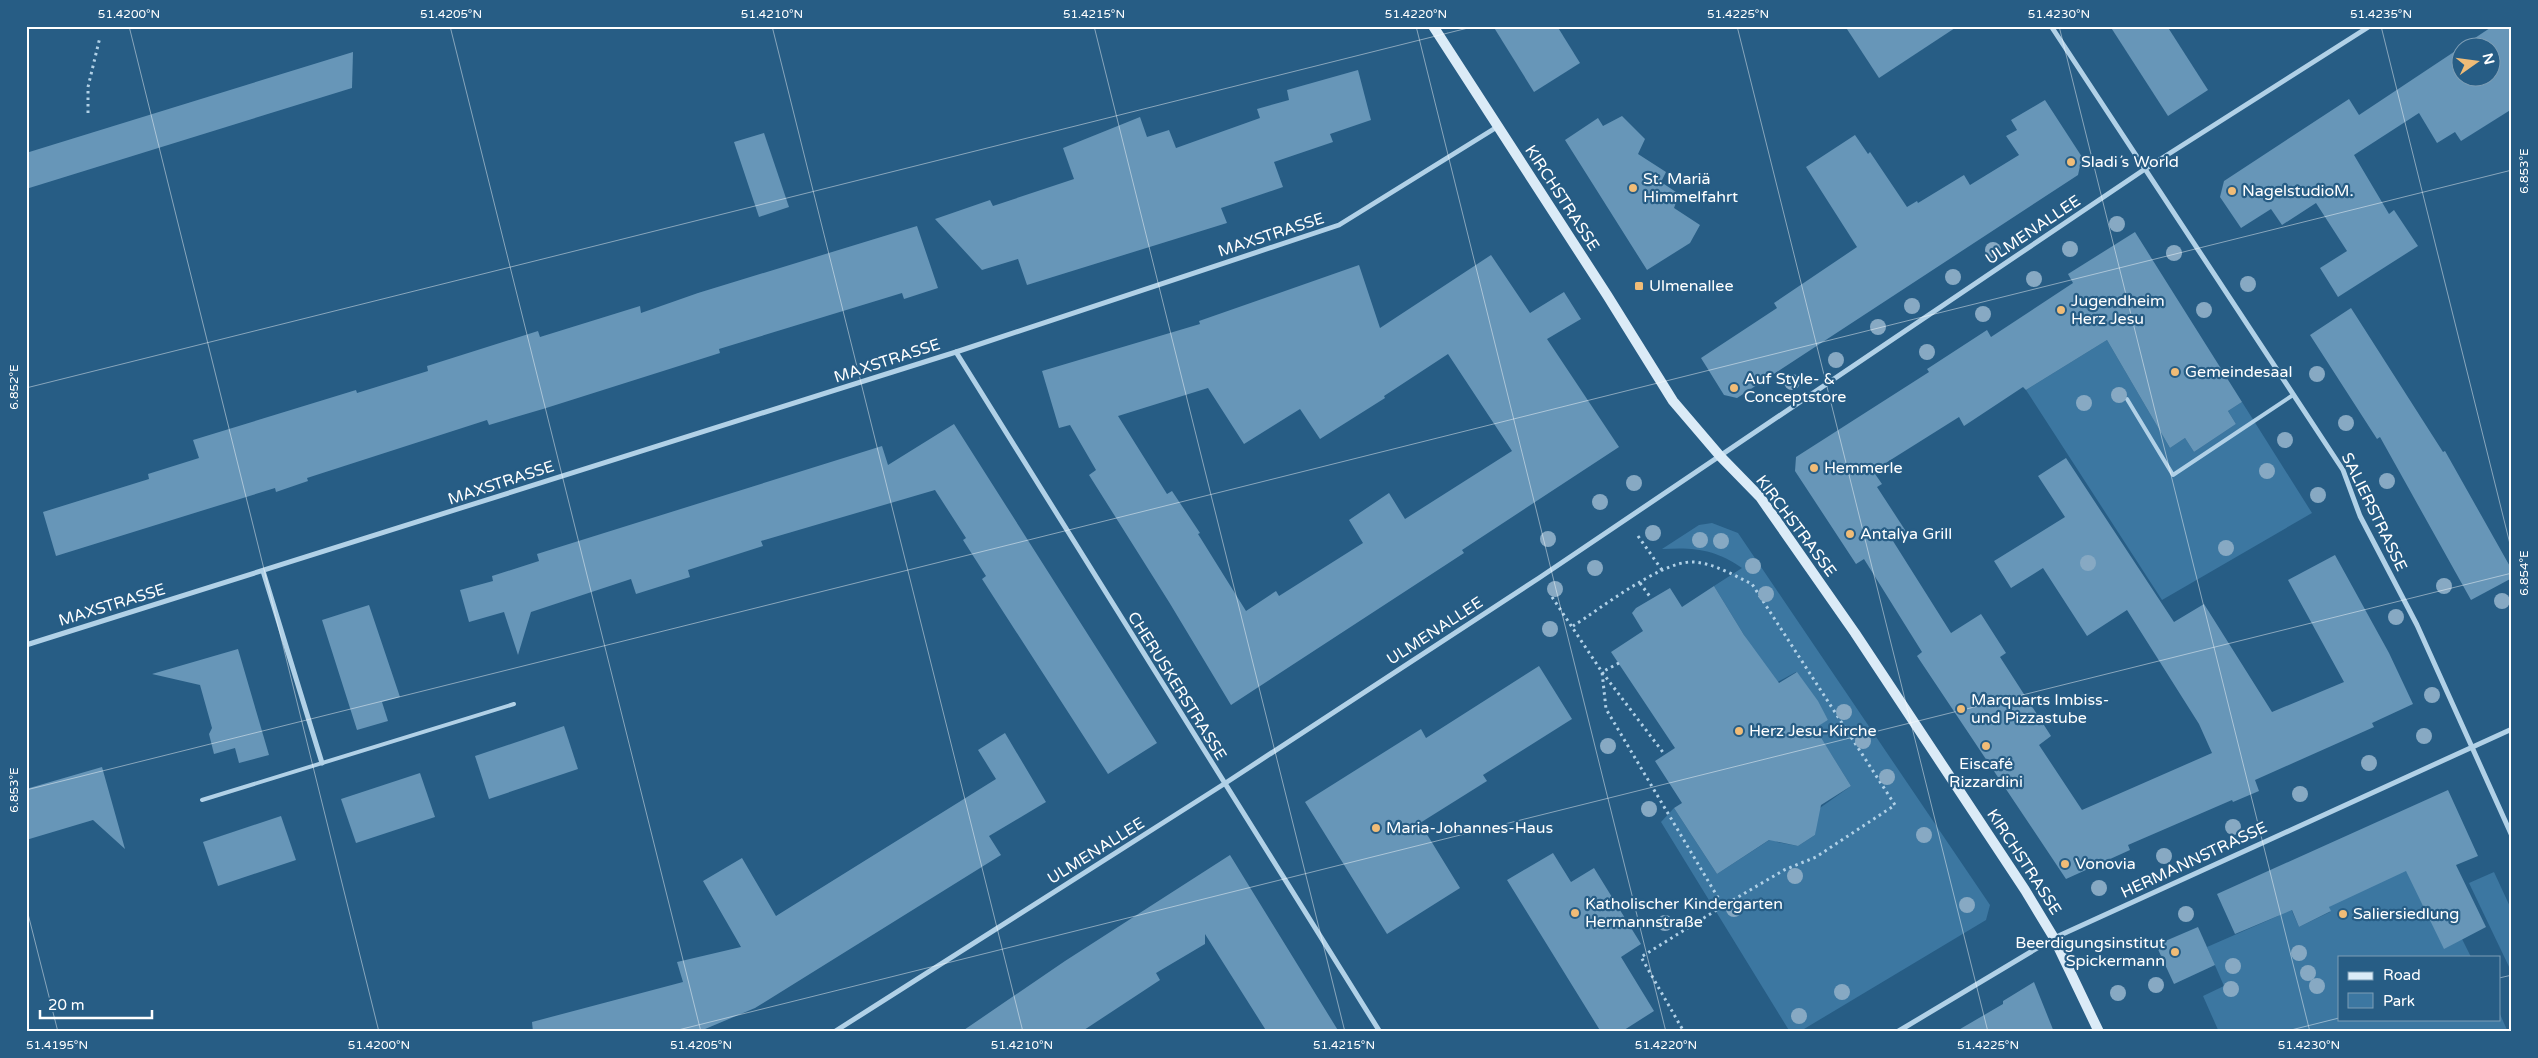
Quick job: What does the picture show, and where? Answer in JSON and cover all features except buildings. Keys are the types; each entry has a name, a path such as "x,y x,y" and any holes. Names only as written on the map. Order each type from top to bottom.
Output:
{"street":[{"name":"KIRCHSTRASSE","path":"1433,26 1607,295 1673,401 1720,456 1760,497 1855,633 2025,890 2054,938 2099,1032"},
{"name":"SALIERSTRASSE","path":"2051,26 2343,470 2360,516 2417,625 2512,836"},
{"name":"ULMENALLEE","path":"834,1032 1224,784 1539,578 2145,169 2370,26"},
{"name":"MAXSTRASSE","path":"26,645 956,352 1339,225 1497,127"},
{"name":"CHERUSKERSTRASSE","path":"956,352 1380,1032"},
{"path":"263,571 322,763"},
{"name":"HERMANNSTRASSE","path":"1897,1032 2054,938 2471,746 2512,729"}],"lane":[{"path":"2127,399 2173,475 2293,395"},
{"path":"202,800 514,704"}],"path":[{"path":"88,113 88,87 100,37"},
{"path":"1627,519 1662,570"},
{"path":"1573,626 1662,570 1690,562 1714,566 1752,584 1895,805 1816,857 1784,870 1641,958 1684,1032"},
{"path":"1539,578 1573,626 1602,672 1665,755"},
{"path":"1640,583 1651,598"},
{"path":"1602,672 1619,663"},
{"path":"1602,672 1606,709 1723,906"}],"green space":[{"path":"2107,340 2170,448 2185,438 2194,452 2236,424 2228,411 2242,402 2312,513 2162,600 2026,390"},
{"path":"1712,523 1738,533 1990,905 1986,920 1799,1032 1790,1032 1661,822 1674,808 1717,874 1774,837 1777,842 1798,846 1815,835 1817,810 1851,786 1831,754 1811,729 1828,720 1800,677 1796,672 1774,684 1714,586 1742,568 1713,553 1684,548 1662,549 1699,525"},
{"path":"2390,847 2462,939 2470,956 2338,956 2338,1020 2500,1020 2500,1014 2508,1032 2219,1032 2203,996 2224,986 2207,947 2278,916 2288,902 2299,927 2330,912 2329,907"},
{"path":"2494,872 2512,911 2512,973 2469,883"}],"place":[{"name":"Sladi´s World","path":"2071,162"},
{"name":"St. Mariä Himmelfahrt","path":"1633,188"},
{"name":"NagelstudioM.","path":"2232,191"},
{"name":"Ulmenallee","path":"1639,286"},
{"name":"Jugendheim Herz Jesu","path":"2061,310"},
{"name":"Gemeindesaal","path":"2175,372"},
{"name":"Auf Style- & Conceptstore","path":"1734,388"},
{"name":"Hemmerle","path":"1814,468"},
{"name":"Antalya Grill","path":"1850,534"},
{"name":"Marquarts Imbiss- und Pizzastube","path":"1961,709"},
{"name":"Herz Jesu-Kirche","path":"1739,731"},
{"name":"Eiscafé Rizzardini","path":"1986,746"},
{"name":"Maria-Johannes-Haus","path":"1376,828"},
{"name":"Vonovia","path":"2065,864"},
{"name":"Katholischer Kindergarten Hermannstraße","path":"1575,913"},
{"name":"Saliersiedlung","path":"2343,914"},
{"name":"Beerdigungsinstitut Spickermann","path":"2175,952"}]}
